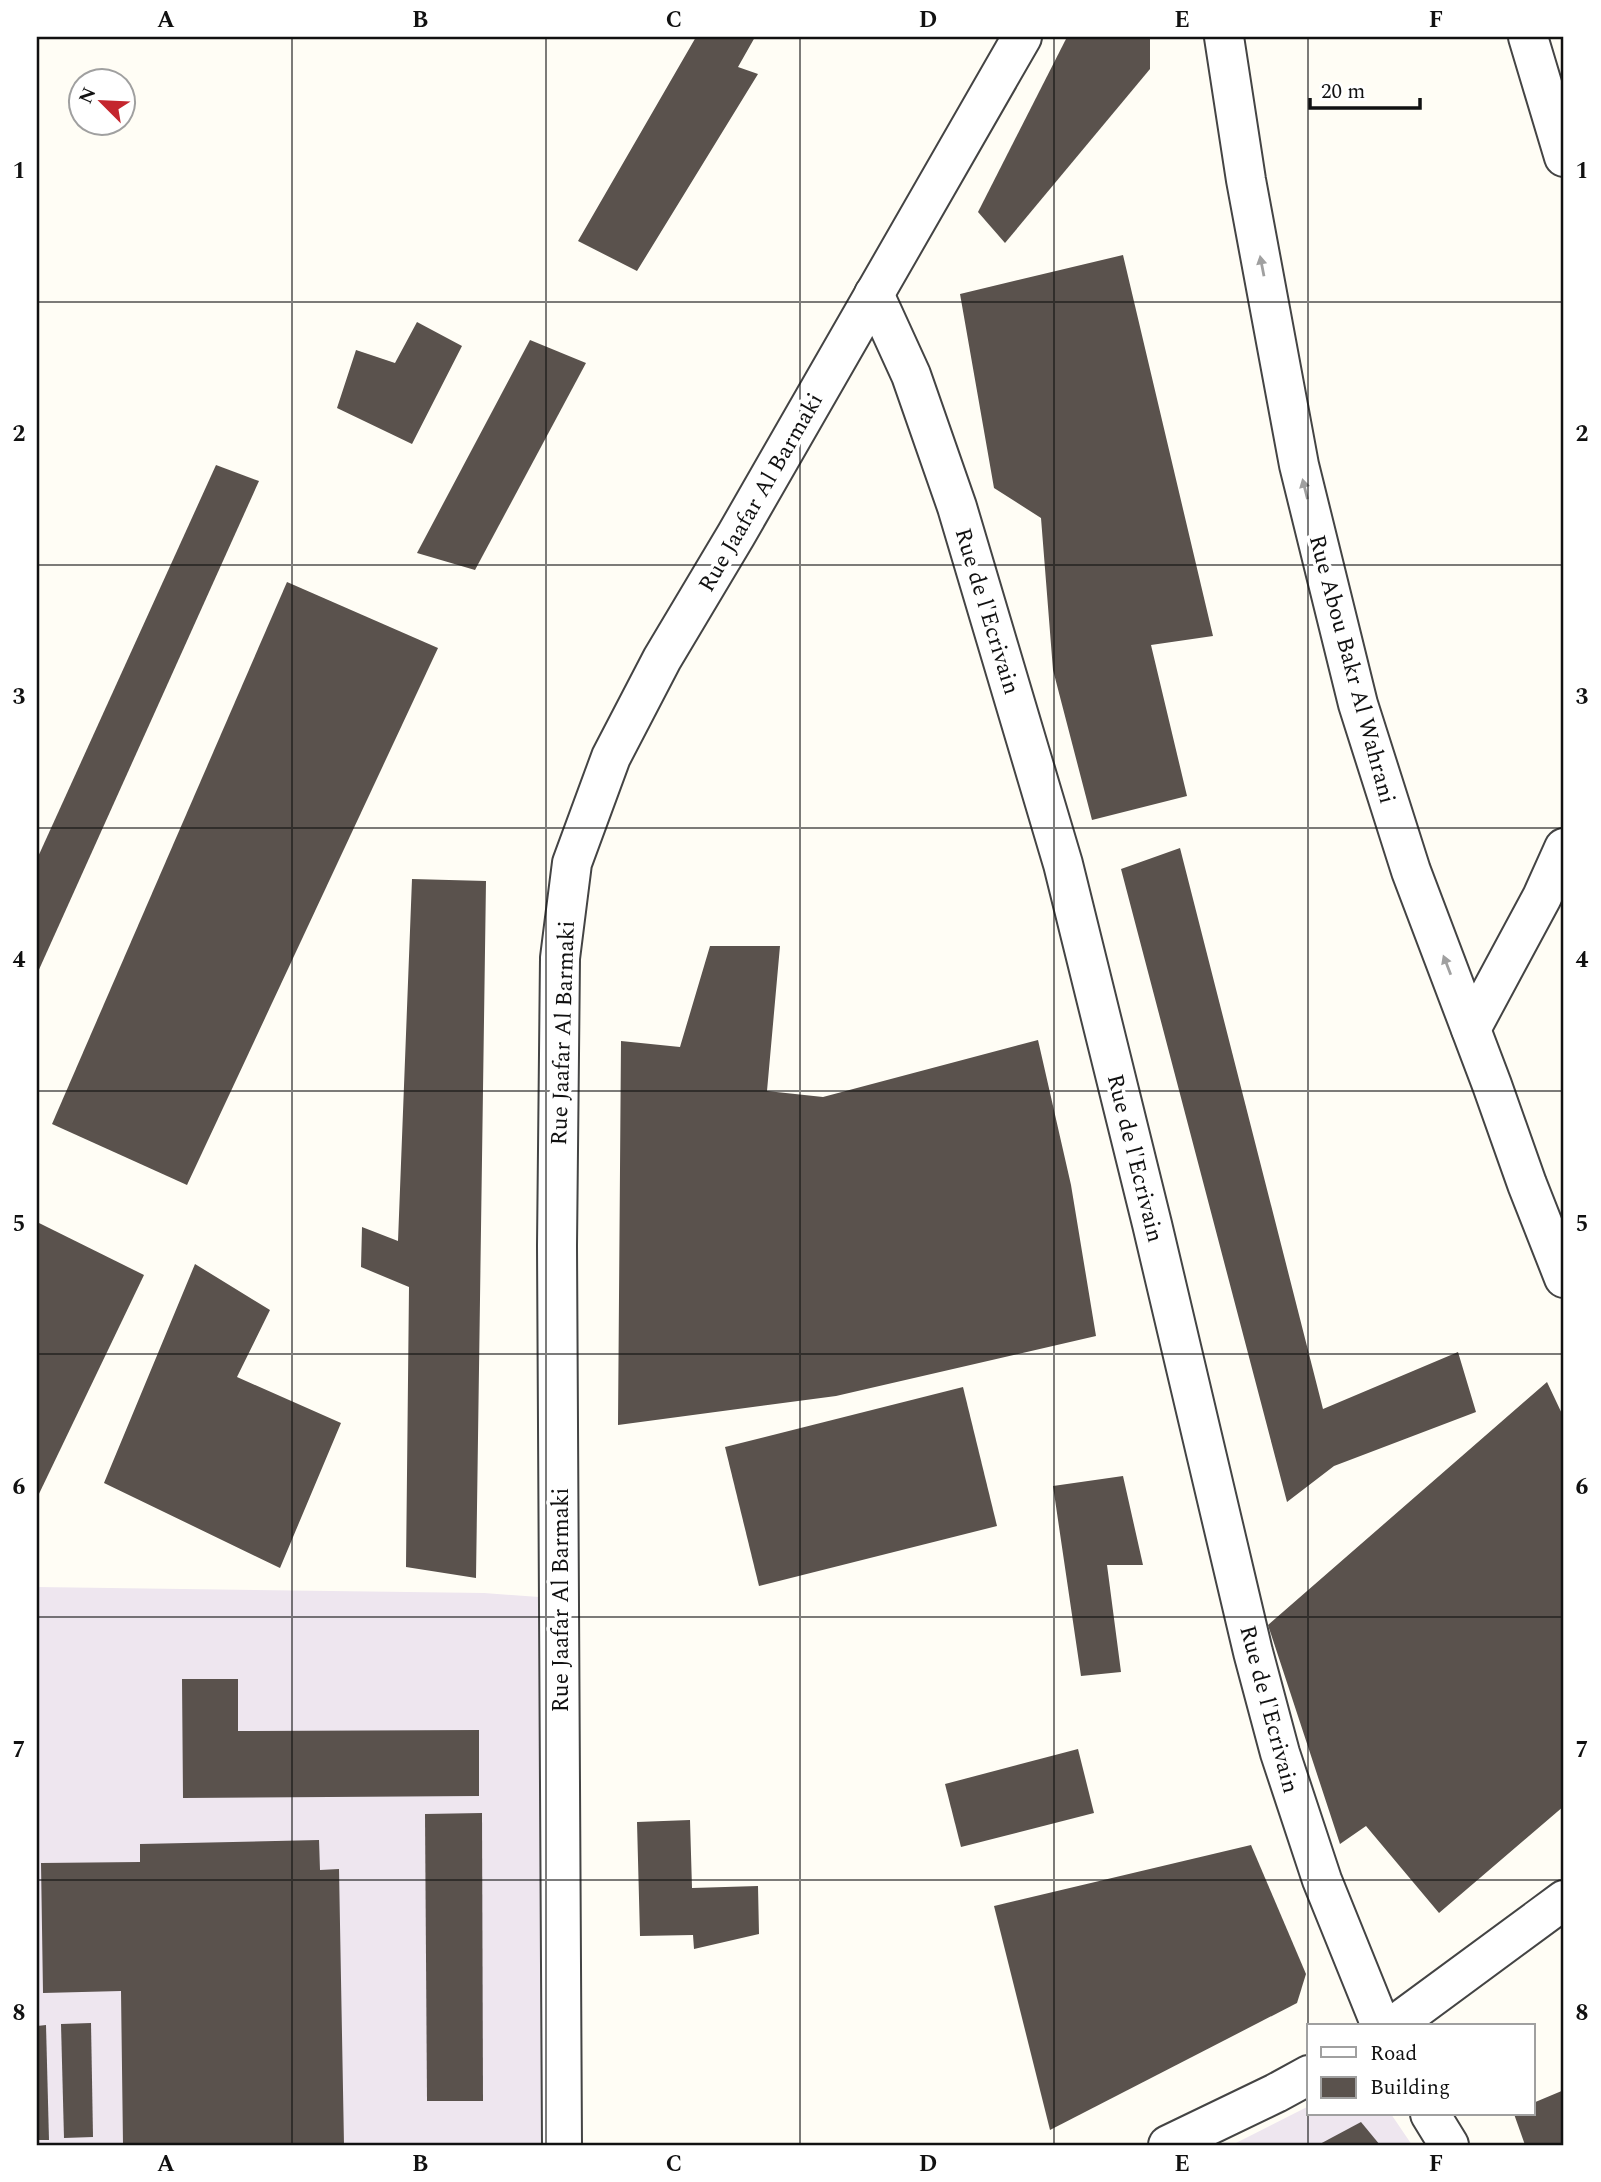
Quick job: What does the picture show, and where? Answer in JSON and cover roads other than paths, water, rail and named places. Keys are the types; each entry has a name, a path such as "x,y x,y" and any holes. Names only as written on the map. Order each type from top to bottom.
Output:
{"street":[{"name":"Rue Jaafar Al Barmaki","path":"562,2145 557,1218 560,958 572,863 611,757 662,659 736,535 1021,37"},
{"name":"Rue Abou Bakr Al Wahrani","path":"1224,37 1247,180 1300,464 1351,677 1411,871 1564,1278"},
{"path":"1528,37 1564,157"},
{"name":"Rue de l'Ecrivain","path":"874,294 911,375 957,507 1063,864 1276,1740 1322,1880 1380,2024"},
{"path":"1471,1029 1542,897 1564,848"},
{"path":"1396,2024 1564,1900"},
{"path":"1168,2145 1307,2076"},
{"path":"1431,2116 1449,2145"}]}
